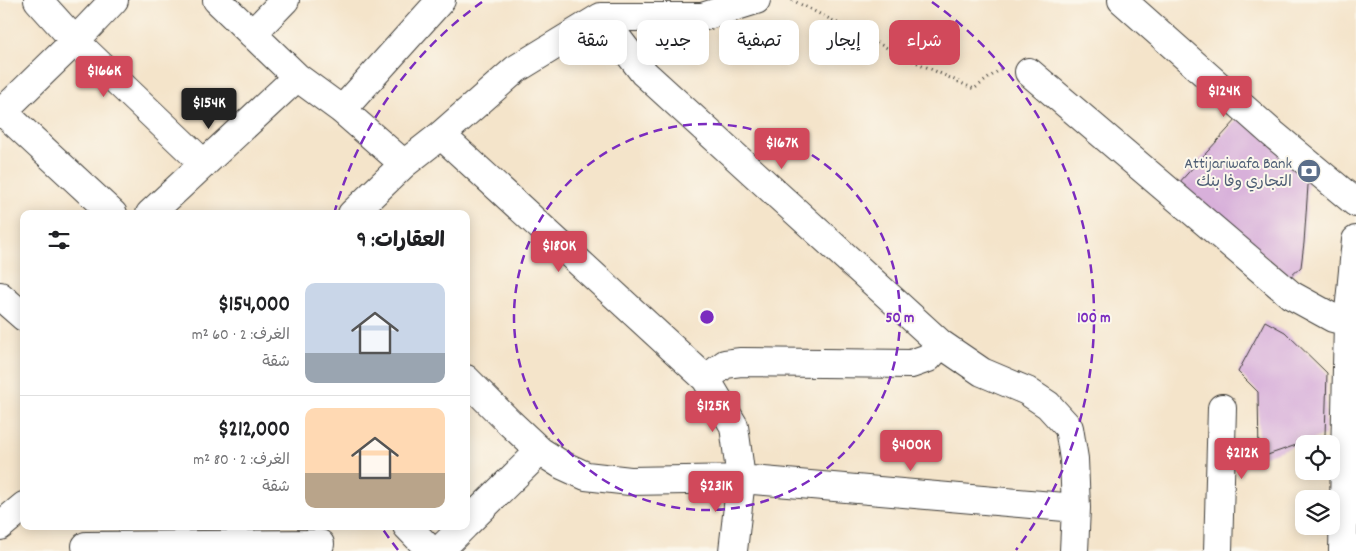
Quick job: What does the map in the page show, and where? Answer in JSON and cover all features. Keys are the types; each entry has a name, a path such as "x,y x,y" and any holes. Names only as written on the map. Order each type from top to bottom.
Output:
{"street":[{"path":"38,0 76,41 204,164"},
{"path":"110,210 1,113 76,41 114,0"},
{"path":"217,0 297,77 342,110 404,164"},
{"path":"252,34 285,0"},
{"path":"342,110 441,0"},
{"path":"356,210 404,164 441,135 516,69 602,17 702,17 756,0"},
{"path":"1122,0 1273,134 1356,203"},
{"path":"602,17 644,73 941,344 982,372 1027,391 1048,405 1069,428 1074,459 1076,508 1074,551"},
{"path":"1029,72 1291,295 1333,318 1348,322"},
{"path":"154,210 297,77"},
{"path":"441,135 706,379 734,426 741,479 733,551"},
{"path":"1342,551 1348,322 1356,240"},
{"path":"0,296 20,314"},
{"path":"706,379 725,364 741,362 911,364 928,358 941,344"},
{"path":"470,383 540,451 562,465 586,476 607,480 630,481 741,479 1076,508"},
{"path":"1218,551 1222,408"},
{"path":"470,520 540,451"},
{"path":"0,526 20,509"},
{"path":"83,548 103,530"},
{"path":"411,530 431,551"},
{"path":"439,551 460,530"},
{"path":"83,548 317,541"}],"path":[{"path":"792,0 907,58 974,89 1016,58 1029,72"}],"building":[{"path":"1238,118 1309,171 1301,267 1290,277 1177,185"},
{"path":"1265,321 1285,332 1327,373 1325,435 1295,435 1295,445 1259,458 1258,392 1238,372"}],"place":[{"name":"Attijariwafa Bank التجاري وفا بنك","path":"1309,171"}]}
